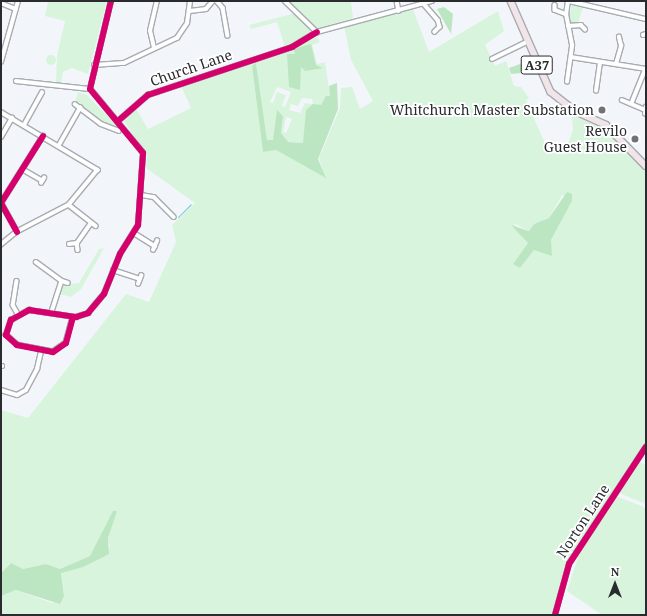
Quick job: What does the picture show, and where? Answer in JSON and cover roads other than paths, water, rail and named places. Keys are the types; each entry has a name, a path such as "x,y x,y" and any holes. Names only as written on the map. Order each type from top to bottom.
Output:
{"highway":[{"name":"A37","path":"512,1 548,89 582,114 596,119 614,131 646,166"}],"street":[{"path":"1,62 18,1"},
{"path":"6,335 8,325 18,314 33,309 73,317 91,310 104,294 113,270 134,233 140,218 143,153 118,121 95,99 90,89 94,65 111,1"},
{"path":"154,48 150,31 157,1"},
{"path":"94,65 124,63 177,38 187,23 190,11 190,1"},
{"path":"190,11 206,9 213,1"},
{"path":"217,1 223,8 228,36"},
{"path":"285,1 317,32"},
{"path":"397,1 399,11"},
{"name":"Church Lane","path":"118,121 148,95 292,48 317,32 432,1"},
{"path":"569,81 571,57 566,14 569,1 646,19"},
{"path":"1,4 16,10"},
{"path":"424,4 438,20 440,27 435,32"},
{"path":"554,9 566,14"},
{"path":"568,26 581,23 585,29"},
{"path":"616,64 621,40"},
{"path":"492,59 528,42"},
{"path":"585,61 586,56"},
{"path":"571,57 595,63 616,64 646,69 632,102"},
{"path":"596,91 600,63"},
{"path":"16,81 22,83 90,89"},
{"path":"24,125 36,100 42,93"},
{"path":"622,100 632,102 645,108 645,114"},
{"path":"74,104 117,130 113,135"},
{"path":"59,146 80,108"},
{"path":"1,112 96,167 97,174 69,205 17,232 1,245"},
{"path":"1,137 12,118"},
{"path":"17,232 1,205 24,170 43,136"},
{"path":"24,170 42,180"},
{"path":"141,194 154,197 173,215 176,210"},
{"path":"69,205 96,226"},
{"path":"78,250 77,243 91,223"},
{"path":"134,233 154,248 157,241"},
{"path":"69,244 77,243"},
{"path":"36,262 62,281 68,282"},
{"path":"36,270 40,265"},
{"path":"113,270 140,278 138,284"},
{"path":"17,281 13,305 18,314"},
{"path":"52,312 62,281"},
{"path":"16,285 22,286"},
{"path":"6,335 18,346 53,352 63,346 73,317"},
{"path":"1,336 6,335"},
{"path":"1,390 17,395 26,390 37,369 41,351"},
{"name":"Norton Lane","path":"555,615 569,564 646,447"}],"waterway":[{"path":"178,217 191,204"}],"place":[{"name":"Whitchurch Master Substation","path":"602,110"},
{"name":"Revilo Guest House","path":"635,139"}]}
